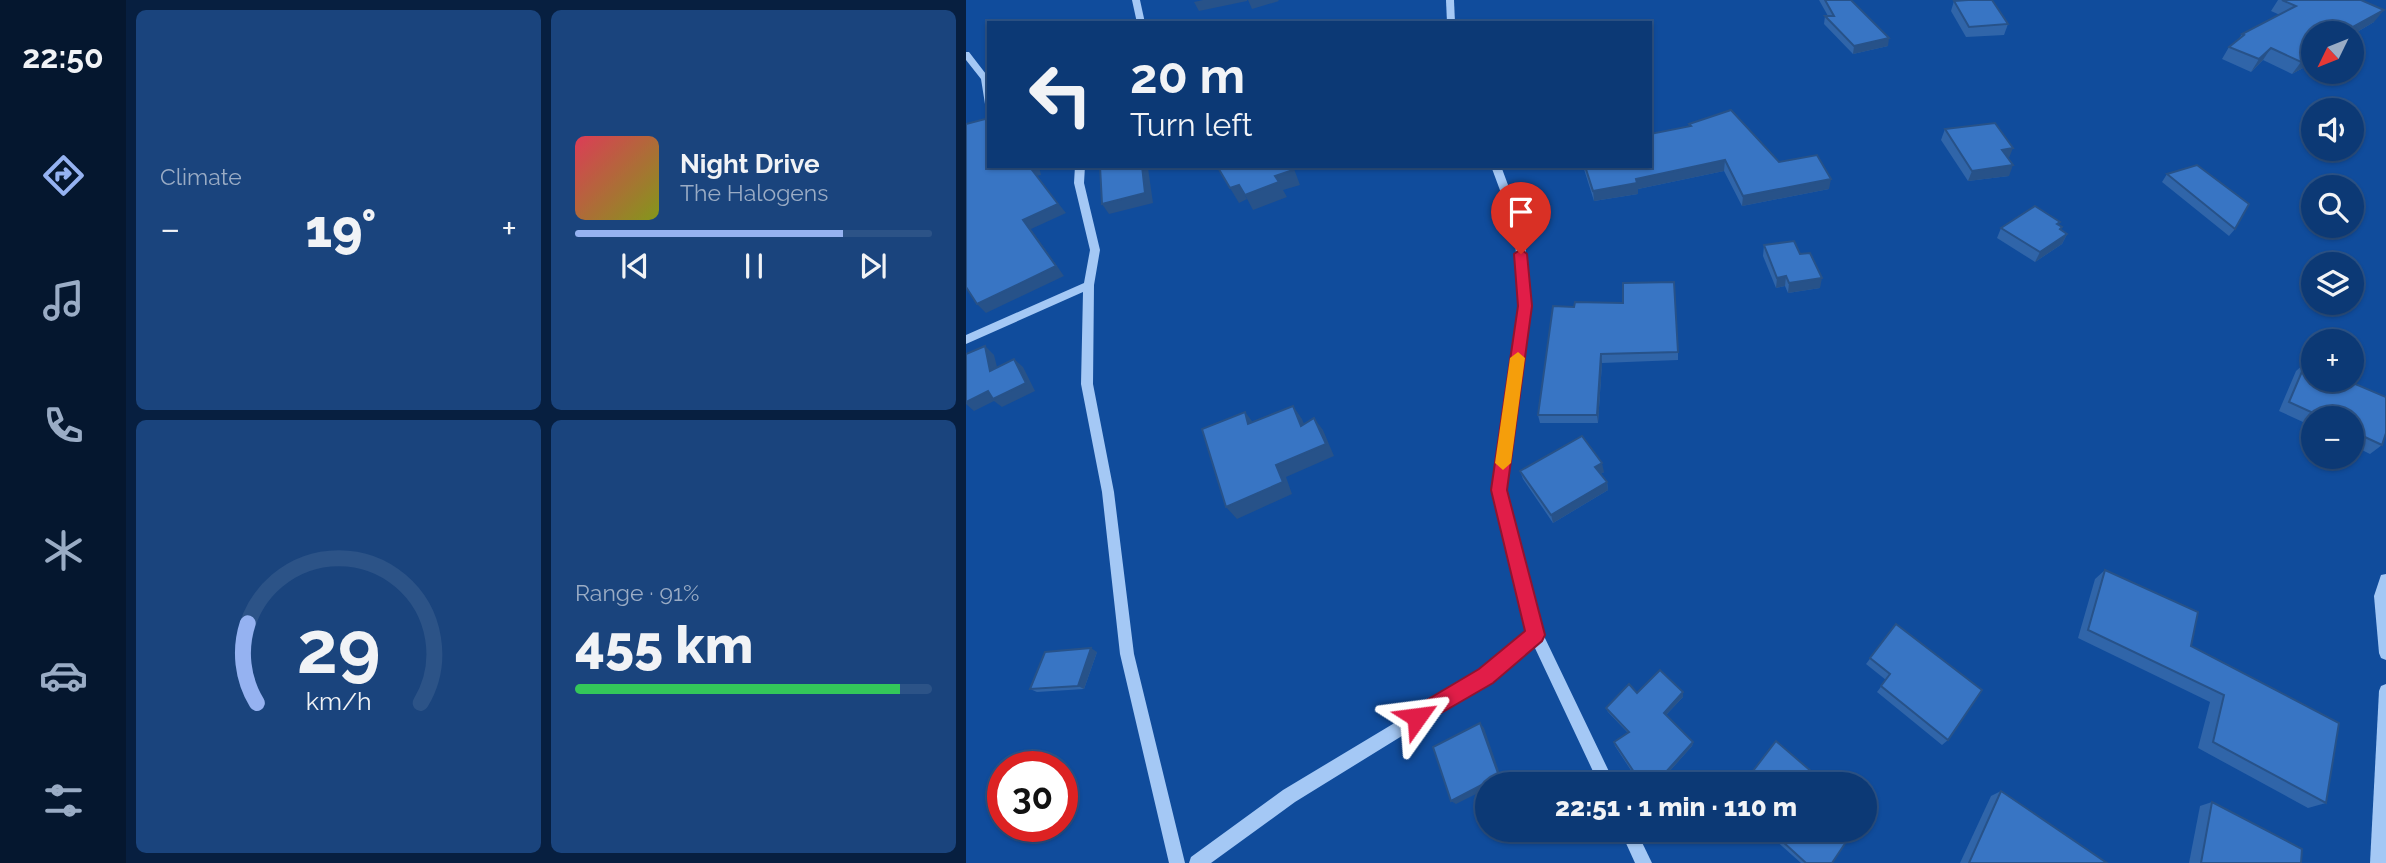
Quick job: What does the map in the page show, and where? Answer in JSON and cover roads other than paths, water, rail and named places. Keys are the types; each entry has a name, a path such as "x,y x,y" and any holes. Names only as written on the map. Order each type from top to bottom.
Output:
{"street":[{"path":"1136,0 1141,21"},
{"path":"1450,0 1451,21"},
{"path":"966,54 985,79 987,92"},
{"path":"1080,168 1079,183 1095,237 1089,285 1087,384 1108,492 1127,654 1177,863"},
{"path":"1497,168 1518,228 1525,306 1499,490 1535,635 1601,772"},
{"path":"966,340 1089,285"},
{"path":"2386,580 2381,596 2386,653"},
{"path":"1197,863 1289,796 1486,676 1535,635"},
{"path":"2378,863 2386,691"},
{"path":"1634,842 1644,863"}]}
